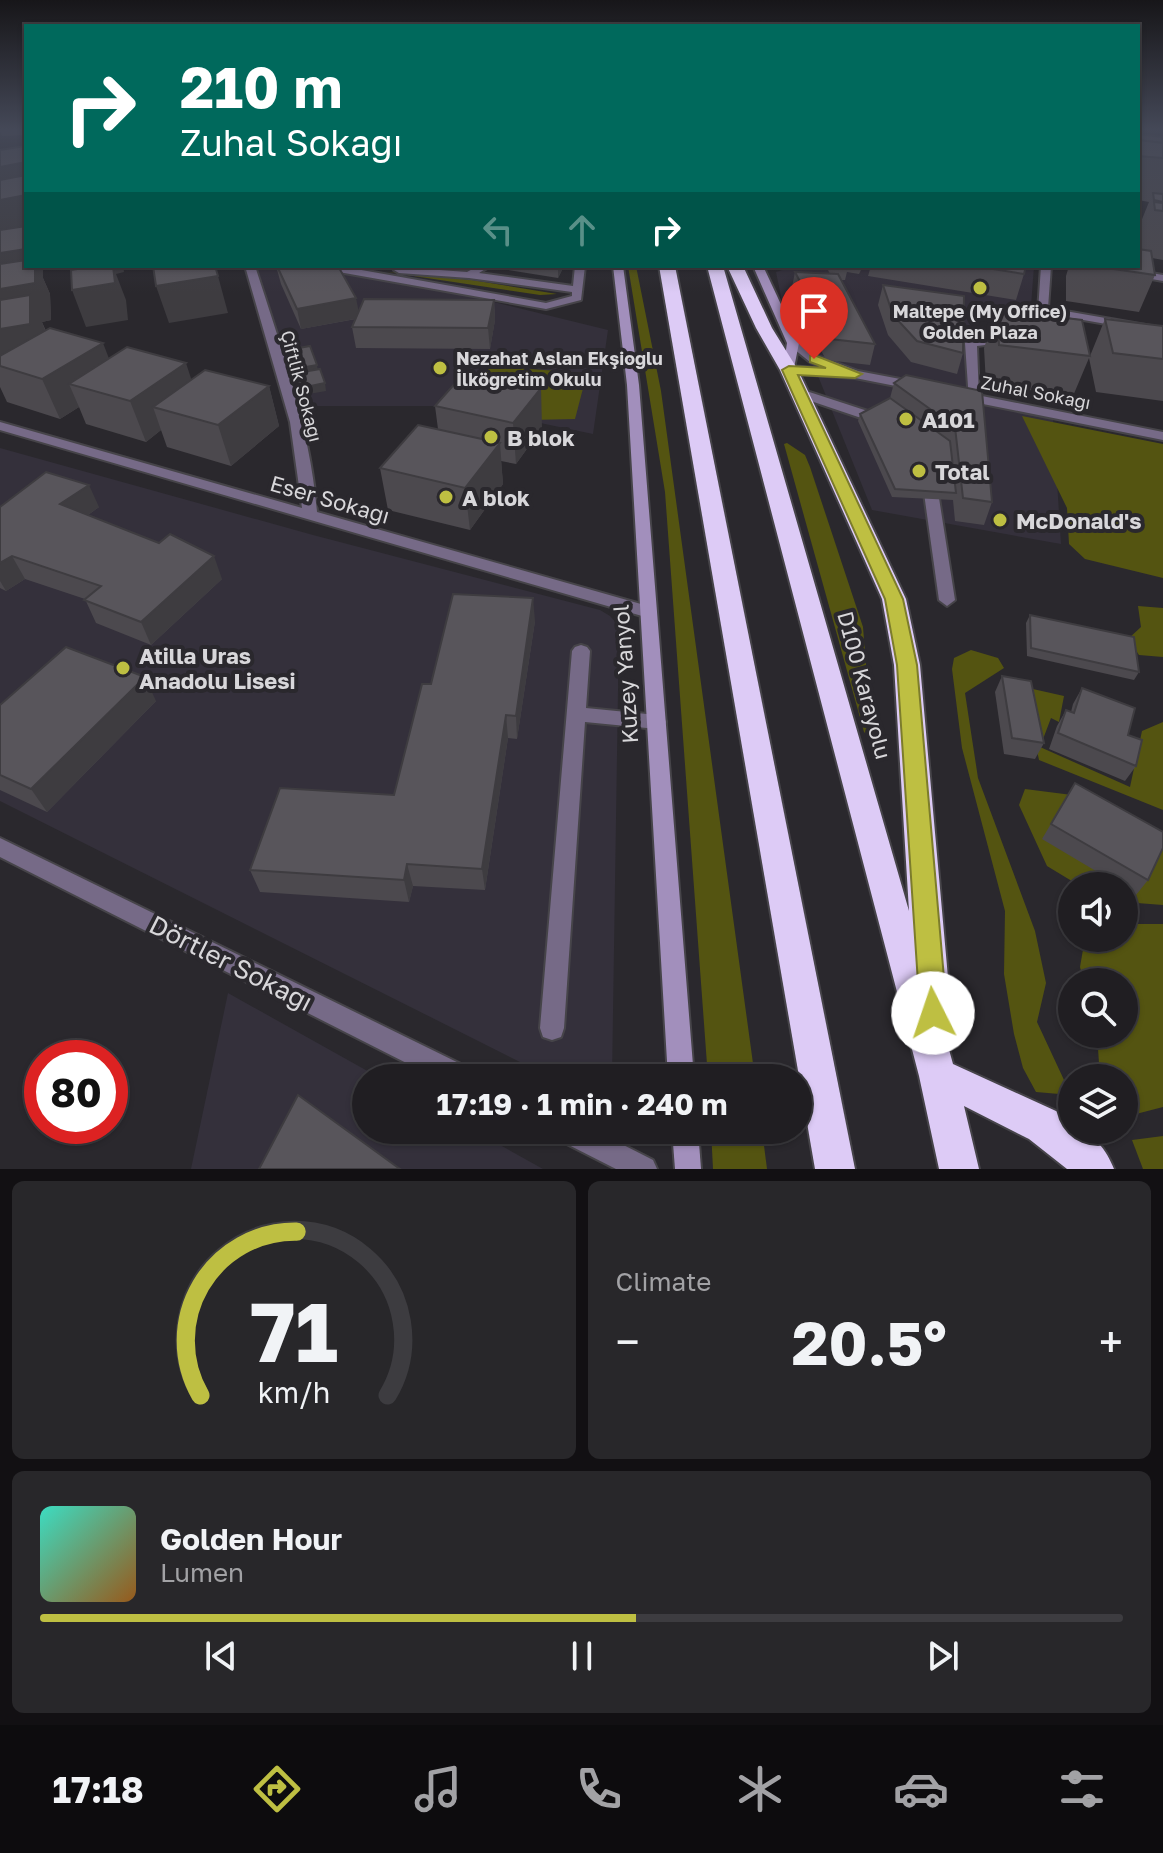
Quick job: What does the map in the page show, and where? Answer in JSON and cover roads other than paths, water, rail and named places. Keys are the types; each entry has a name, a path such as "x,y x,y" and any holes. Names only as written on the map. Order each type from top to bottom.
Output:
{"highway":[{"path":"667,268 835,1169"},
{"name":"D100 Karayolu","path":"716,268 938,1076 959,1169"},
{"path":"736,268 793,381 894,599 907,665 938,1076 1031,1119 1080,1151 1094,1169"}],"main road":[{"name":"Kuzey Yanyol","path":"618,268 633,385 680,1064"},
{"path":"759,268 793,343 793,381"},
{"path":"686,1144 688,1169"}],"street":[{"name":"Çiftlik Sokağı","path":"251,268 291,405 309,491 310,517"},
{"path":"333,268 546,306 577,298 580,268"},
{"path":"469,275 481,268"},
{"path":"1046,268 1042,310 1163,331"},
{"path":"366,274 385,269 469,275 578,290"},
{"path":"1118,271 1163,278"},
{"path":"973,398 971,343 984,339 1013,341"},
{"path":"793,343 814,359 855,374 929,389"},
{"path":"793,381 855,374"},
{"path":"793,381 894,430"},
{"name":"Zuhal Sokağı","path":"944,392 1163,436"},
{"name":"Eser Sokağı","path":"0,426 649,612"},
{"path":"922,460 928,473 947,600"},
{"path":"552,1028 581,651"},
{"path":"575,714 657,722"},
{"name":"Dörtler Sokağı","path":"0,847 434,1064"},
{"path":"594,1144 644,1169"}],"place":[{"name":"Maltepe (My Office) Golden Plaza","path":"980,288"},
{"name":"Nezahat Aslan Ekşioğlu İlköğretim Okulu","path":"440,368"},
{"name":"A101","path":"906,419"},
{"name":"B blok","path":"491,437"},
{"name":"Total","path":"919,471"},
{"name":"A blok","path":"446,497"},
{"name":"McDonald's","path":"1000,520"},
{"name":"Atilla Uras Anadolu Lisesi","path":"123,668"}]}
